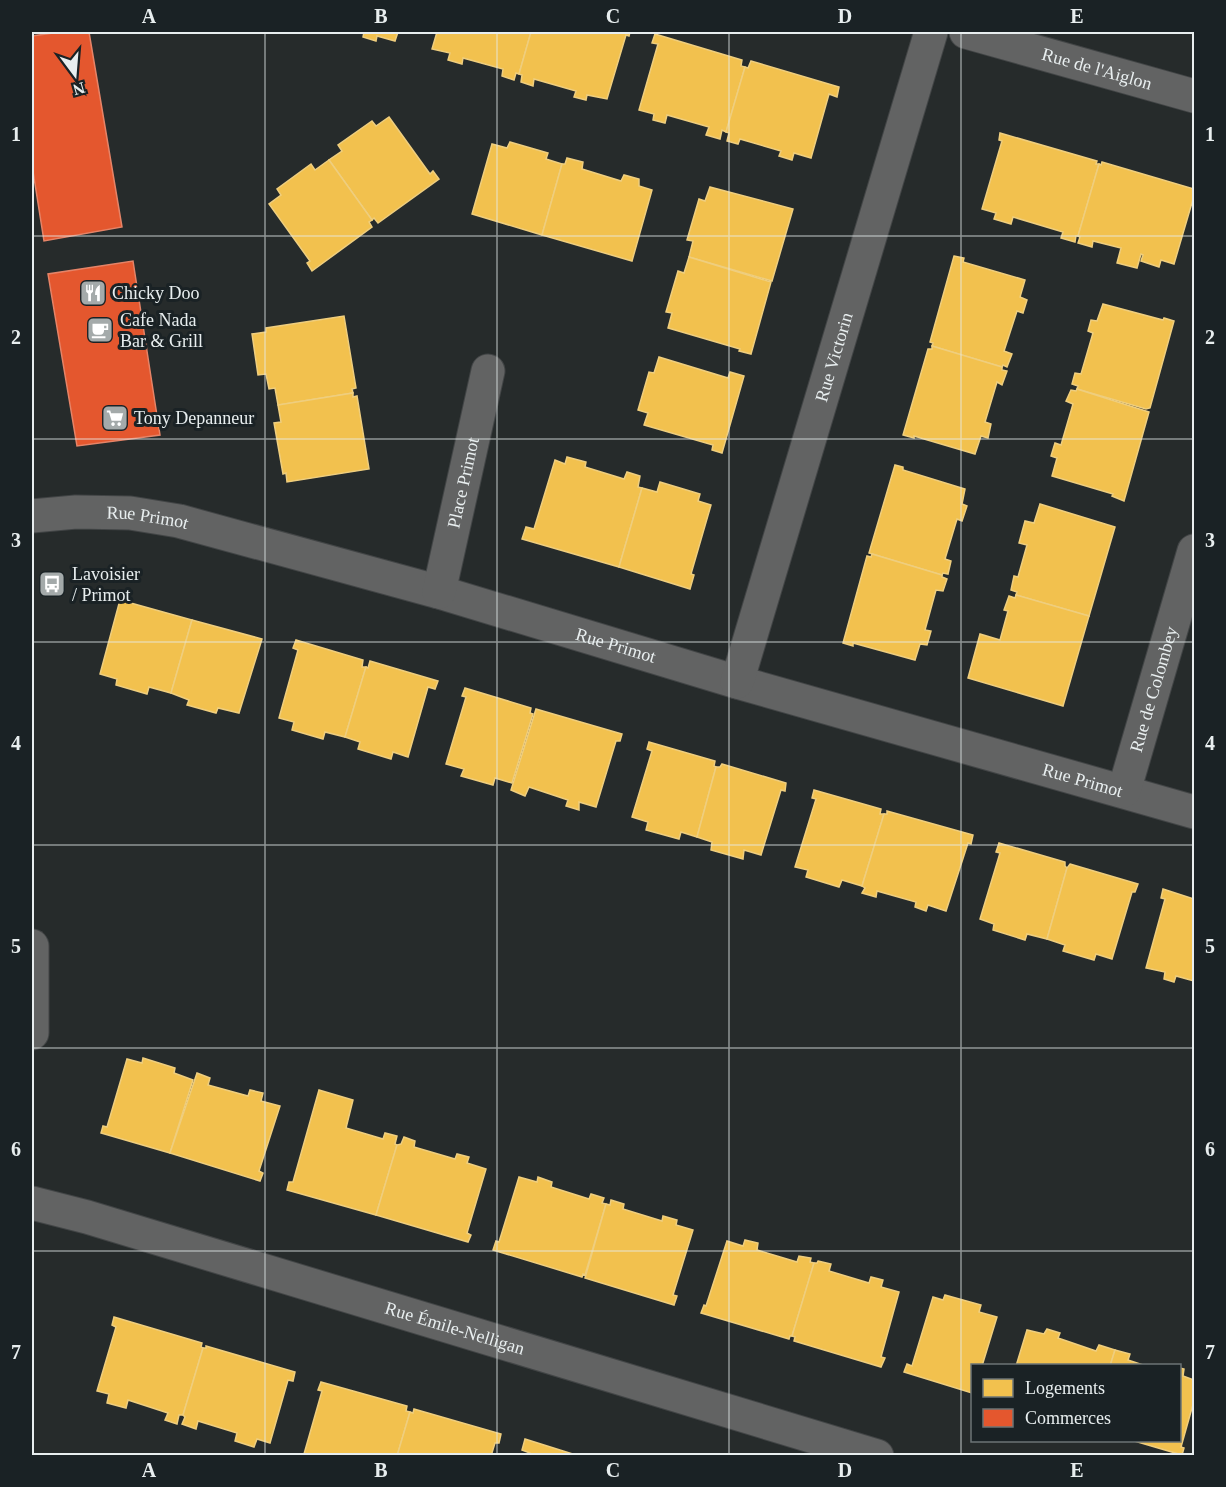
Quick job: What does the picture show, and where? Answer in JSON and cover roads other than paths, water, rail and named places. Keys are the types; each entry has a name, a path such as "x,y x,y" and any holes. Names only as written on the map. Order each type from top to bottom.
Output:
{"street":[{"name":"Rue Victorin","path":"737,682 930,32"},
{"name":"Rue de l'Aiglon","path":"966,32 1194,96"},
{"name":"Place Primot","path":"439,592 488,371"},
{"name":"Rue Primot","path":"32,516 76,512 130,513 179,521 439,592 737,682 1194,812"},
{"name":"Rue de Colombey","path":"1124,791 1194,551"},
{"path":"32,946 32,1033"},
{"name":"Rue Émile-Nelligan","path":"32,1203 87,1217 877,1455"}],"place":[{"name":"Chicky Doo","path":"93,293"},
{"name":"Cafe Nada Bar & Grill","path":"100,330"},
{"name":"Tony Depanneur","path":"115,418"},
{"name":"Lavoisier / Primot","path":"52,584"}]}
